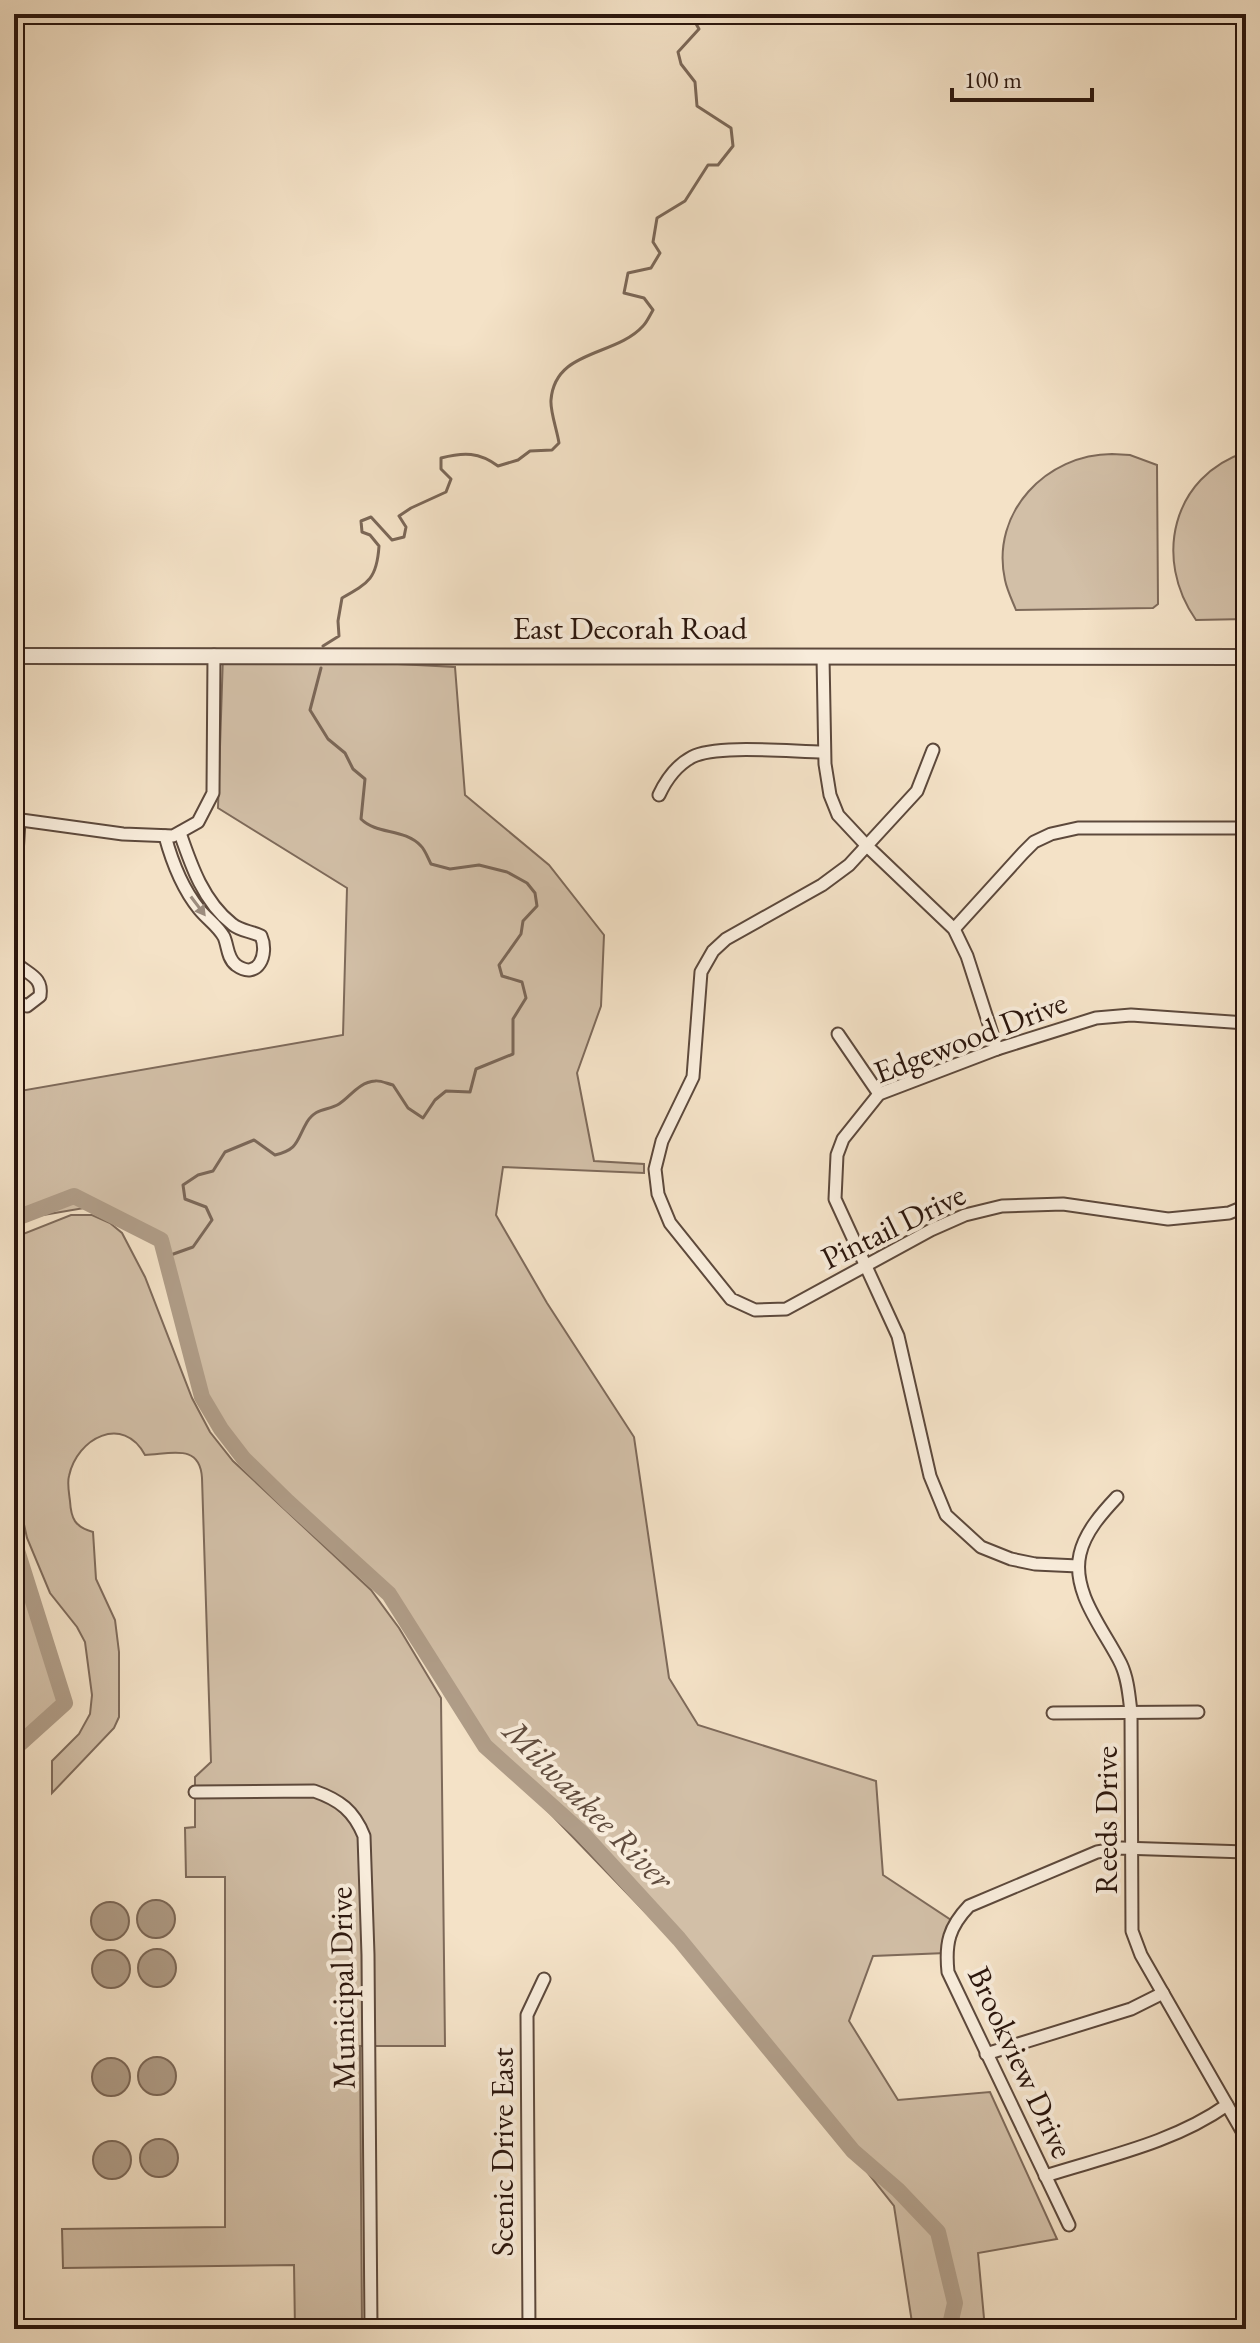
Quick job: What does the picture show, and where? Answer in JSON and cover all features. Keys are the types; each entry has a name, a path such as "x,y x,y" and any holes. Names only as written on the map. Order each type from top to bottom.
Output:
{"street":[{"path":"14,906 16,819 123,834 165,836 173,836 198,822 213,793 214,655"},
{"name":"East Decorah Road","path":"14,656 1246,657"},
{"path":"823,657 824,752 830,795 838,815 954,929 967,956 997,1049"},
{"path":"867,846 917,791 933,750"},
{"path":"659,795 677,768 693,756 712,751 824,752"},
{"path":"954,929 1034,842 1051,834 1078,828 1246,828"},
{"path":"165,836 183,884 199,909 225,938 230,959 238,967 249,969 259,965 265,945 261,936 231,923 209,896 196,879 180,833"},
{"name":"Pintail Drive","path":"867,846 849,865 822,885 726,939 713,951 701,972 693,1077 662,1141 655,1169 658,1194 670,1223 731,1299 755,1310 786,1309 942,1225 965,1215 1002,1206 1063,1204 1168,1219 1229,1213 1246,1206"},
{"path":"14,946 17,964 33,974 41,989 40,996 27,1006 14,1000"},
{"name":"Edgewood Drive","path":"1078,1566 1035,1564 1011,1559 981,1547 946,1515 930,1476 898,1336 835,1199 834,1174 843,1139 879,1094 997,1049 1096,1018 1119,1016 1246,1023"},
{"path":"838,1034 879,1094"},
{"path":"1078,1566 1080,1552 1092,1528 1117,1497"},
{"name":"Reeds Drive","path":"1078,1566 1083,1594 1122,1666 1128,1685 1131,1712 1132,1931 1141,1955 1246,2138"},
{"path":"1053,1713 1198,1712"},
{"name":"Municipal Drive","path":"195,1792 314,1791 332,1797 349,1810 364,1836 368,1941 371,2329"},
{"name":"Brookview Drive","path":"1069,2225 948,1972 946,1953 954,1922 969,1906 1097,1852 1132,1849 1246,1852"},
{"name":"Scenic Drive East","path":"529,2329 527,2015 544,1979"},
{"path":"986,2054 1131,2009 1163,1993"},
{"path":"1045,2176 1171,2137 1199,2124 1227,2105"}],"shaded area":[{"path":"1246,452 1246,619 1196,620 1183,596 1175,571 1173,546 1177,522 1186,500 1201,480 1221,464"},
{"path":"1112,454 1130,455 1157,465 1158,604 1153,608 1016,610 1006,584 1003,555 1006,532 1015,510 1028,492 1066,464"},
{"path":"223,655 455,667 465,795 549,865 604,935 601,1006 577,1073 594,1161 644,1164 644,1173 503,1167 496,1215 547,1303 634,1437 669,1678 698,1725 876,1781 883,1875 954,1922 946,1953 873,1956 849,2021 898,2100 990,2092 1057,2239 978,2253 985,2329 913,2329 894,2206 732,2002 485,1746 389,1594 244,1459 221,1429 202,1397 161,1240 84,1208 14,1220 14,1092 343,1035 347,888 218,808"},
{"path":"71,1215 92,1215 110,1223 122,1233 145,1277 192,1398 210,1432 233,1461 371,1590 399,1628 441,1698 445,2046 360,2046 362,2329 295,2329 294,2265 63,2268 62,2229 225,2227 225,1877 186,1877 185,1828 195,1827 195,1777 211,1762 202,1478 200,1467 190,1455 145,1455 136,1443 125,1436 113,1434 91,1442 74,1463 68,1482 71,1513 78,1525 93,1532 96,1579 115,1620 119,1652 119,1717 114,1728 52,1793 52,1761 79,1734 90,1714 92,1695 85,1642 50,1593 27,1538 14,1479 14,1246 23,1234"},
{"path":"14,1541 65,1703 14,1749"},
{"path":"156,1900 170,1905 175,1919 170,1933 156,1938 142,1933 137,1919 142,1905"},
{"path":"110,1902 124,1907 129,1921 124,1935 110,1940 96,1935 91,1921 96,1907"},
{"path":"157,1949 171,1954 176,1968 171,1982 157,1987 143,1982 138,1968 143,1954"},
{"path":"111,1950 125,1955 130,1969 125,1983 111,1988 97,1983 92,1969 97,1955"},
{"path":"157,2057 171,2062 176,2076 171,2090 157,2095 143,2090 138,2076 143,2062"},
{"path":"111,2058 125,2063 130,2077 125,2091 111,2096 97,2091 92,2077 97,2063"},
{"path":"159,2139 173,2144 178,2158 173,2172 159,2177 145,2172 140,2158 145,2144"},
{"path":"112,2141 126,2146 131,2160 126,2174 112,2179 98,2174 93,2160 98,2146"}],"waterway":[{"path":"323,646 339,636 342,598 359,588 374,573 379,546 370,535 362,532 361,521 371,517 392,540 404,537 406,527 399,516 446,492 451,479 441,469 441,458 471,454 498,466 518,460 530,451 552,450 559,443 551,400 555,383 563,371 574,362 631,336 653,310 644,298 624,293 628,273 651,268 660,253 653,242 657,218 685,201 708,165 718,165 733,146 731,128 697,106 695,82 681,64 678,52 699,29 691,15 671,22 648,17 649,14"},
{"path":"165,1257 193,1247 212,1220 206,1207 185,1199 183,1185 198,1175 213,1171 225,1152 254,1140 275,1155 289,1150 314,1114 339,1104 369,1082 393,1085 408,1108 423,1118 435,1100 446,1091 470,1092 476,1069 513,1054 513,1019 526,998 522,982 502,976 499,965 521,934 523,921 537,906 535,893 527,883 507,872 479,865 450,869 431,864 414,840 367,824 361,819 365,779 353,769 345,753 328,739 310,710 321,668"},
{"name":"Milwaukee River","path":"14,1219 74,1196 161,1240 202,1397 221,1429 244,1459 389,1594 485,1746 582,1833 679,1939 853,2151 898,2190 938,2232 955,2303 949,2329"},
{"name":"Milwaukee River","path":"14,1541 65,1703 14,1749"}]}
